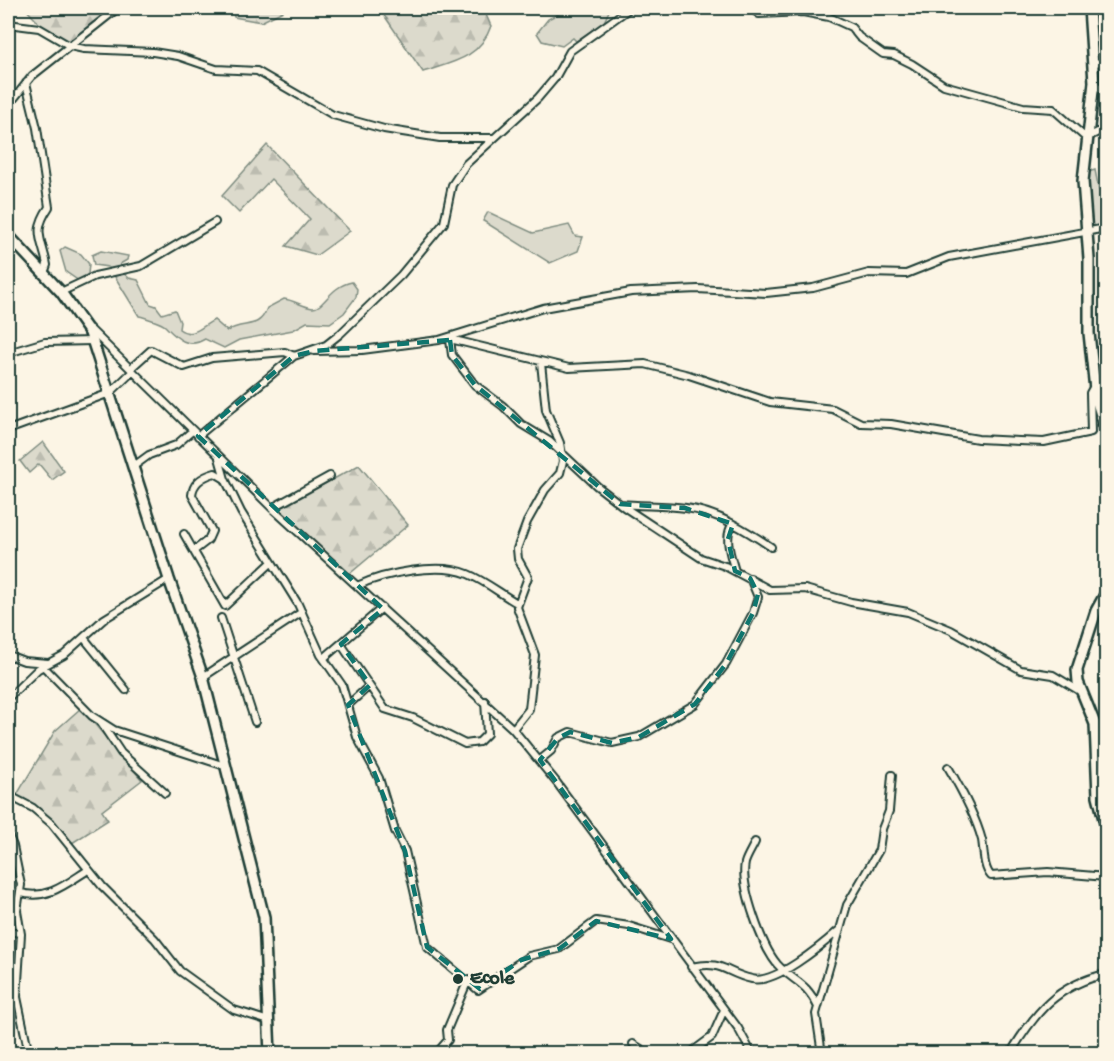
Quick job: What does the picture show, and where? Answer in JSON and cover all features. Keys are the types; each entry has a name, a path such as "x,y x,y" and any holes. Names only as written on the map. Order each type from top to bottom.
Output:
{"street":[{"path":"8,106 26,83 118,8"},
{"path":"314,351 340,334 401,275 441,229 452,185 466,164 538,98 555,78 570,51 630,8"},
{"path":"751,8 759,14 803,12 829,17 851,27 859,37 883,54 894,55 912,64 944,85 1023,107 1053,109 1086,138"},
{"path":"1089,8 1094,82 1083,181 1089,333 1099,414 1107,431"},
{"path":"8,24 39,28 70,46 153,52 178,56 216,69 257,71 322,110 342,118 414,135 493,138"},
{"path":"1092,63 1107,63"},
{"path":"1094,82 1107,94"},
{"path":"26,83 37,128 50,207 42,217 38,231 47,265 44,273"},
{"path":"1086,138 1107,128"},
{"path":"61,292 95,276 141,266 215,222"},
{"path":"198,436 294,356 314,351 362,350 448,339 543,308 631,292 698,289 766,292 813,288 869,273 912,273 949,257 1107,228"},
{"path":"8,235 61,292 85,325 93,341 169,579 203,676 264,917 270,1053"},
{"path":"85,325 272,508 513,729 540,760 738,1028 752,1053"},
{"path":"448,339 569,368 645,364 688,375 770,402 833,409 855,422 891,424 978,439 1044,442 1092,431 1090,393 1094,386"},
{"path":"448,339 452,355 471,382 503,406 521,424 562,453 620,504 701,558 735,571 770,590 805,590 851,602 908,612 951,630 1021,670 1053,675 1083,693"},
{"path":"8,353 45,342 93,341"},
{"path":"8,430 110,393 151,350 184,367 218,358 285,352 294,356"},
{"path":"517,603 528,577 518,559 517,549 540,499 562,469 559,438 546,410 541,363"},
{"path":"134,466 149,454 176,445 192,430"},
{"path":"219,457 225,479 271,563 302,612 324,658 342,685 357,737 379,778 396,833 405,851 427,947 480,989 529,957 559,949 596,921 629,926 671,939"},
{"path":"195,550 208,540 212,531 192,495 192,489 206,476 215,473 225,479"},
{"path":"272,508 330,476"},
{"path":"620,504 685,508 733,524 771,547"},
{"path":"733,524 729,529 728,539 735,571"},
{"path":"184,534 225,606 271,563"},
{"path":"357,586 414,570 457,571 471,575 517,603 535,655 529,709 513,729"},
{"path":"540,760 551,751 558,738 570,732 612,742 639,737 694,704 726,664 753,613 758,594 750,578"},
{"path":"8,698 43,666 64,655 123,605 169,579"},
{"path":"1107,593 1096,611 1078,663 1077,677 1095,724 1098,796 1107,827"},
{"path":"324,658 382,608"},
{"path":"203,676 302,612"},
{"path":"221,618 255,722"},
{"path":"84,638 126,690"},
{"path":"341,644 385,709 413,718 441,734 469,745 479,742 487,734 485,701"},
{"path":"8,656 24,661 50,663"},
{"path":"43,666 99,722 121,753 165,792"},
{"path":"348,705 369,687"},
{"path":"99,722 126,736 225,766"},
{"path":"948,766 974,816 987,870 991,876 1048,872 1107,877"},
{"path":"822,1053 815,1020 818,1007 848,902 879,850 882,830 889,811 892,775"},
{"path":"8,795 33,808 46,819 105,890 155,939 180,971 234,1010 269,1021"},
{"path":"8,834 13,846 21,893 17,914 21,934 16,992 29,1053"},
{"path":"755,842 744,864 751,907 774,959 804,985 818,1007"},
{"path":"21,893 36,897 51,893 88,870"},
{"path":"8,930 21,934"},
{"path":"691,967 720,965 759,981 774,977 839,931"},
{"path":"1010,1053 1041,1009 1054,996 1081,981 1107,974"},
{"path":"436,1053 448,1040 447,1030 468,980"},
{"path":"689,1053 712,1037 724,1010"},
{"path":"633,1044 649,1053"}],"highlighted area":[{"path":"450,340 452,355 475,385 620,504 685,508 733,524 728,539 735,571 750,578 758,594 753,613 726,664 695,704 639,737 612,743 570,732 558,738 540,760 671,939 596,921 559,949 521,960 480,989 427,947 405,851 348,705 370,685 341,644 383,609 198,436 294,356 314,351"}],"green space":[{"path":"25,8 98,8 102,21 70,46 45,30"},
{"path":"253,8 282,8 283,11 261,22 234,17 233,12"},
{"path":"379,8 483,8 491,26 486,37 473,52 423,72"},
{"path":"570,8 625,8 619,12 615,9 609,11 604,22 576,41 573,38 562,46 542,41 537,33 548,19"},
{"path":"267,145 350,231 317,255 286,246 310,219 271,179 239,213 222,196"},
{"path":"1095,170 1099,190 1104,189 1106,183 1106,228 1090,231 1088,172"},
{"path":"488,212 533,233 569,225 575,236 583,237 578,251 550,263 483,221"},
{"path":"65,247 81,254 89,264 88,274 79,281 66,272 60,251"},
{"path":"101,251 128,256 127,260 120,264 121,271 129,278 138,280 150,304 156,306 162,314 175,310 180,322 179,329 189,333 214,320 227,331 255,322 260,320 267,308 284,299 313,308 317,307 338,288 352,282 357,289 356,297 344,313 330,323 307,322 293,330 239,340 224,348 205,339 187,343 163,325 139,316 108,267 94,265 92,255"},
{"path":"43,442 64,471 52,480 39,464 29,473 20,461"},
{"path":"359,465 408,525 347,576 276,511"},
{"path":"81,708 142,780 102,811 108,820 69,845 51,825 15,798 55,731"}],"place":[{"name":"Ecole","path":"458,979"}]}
